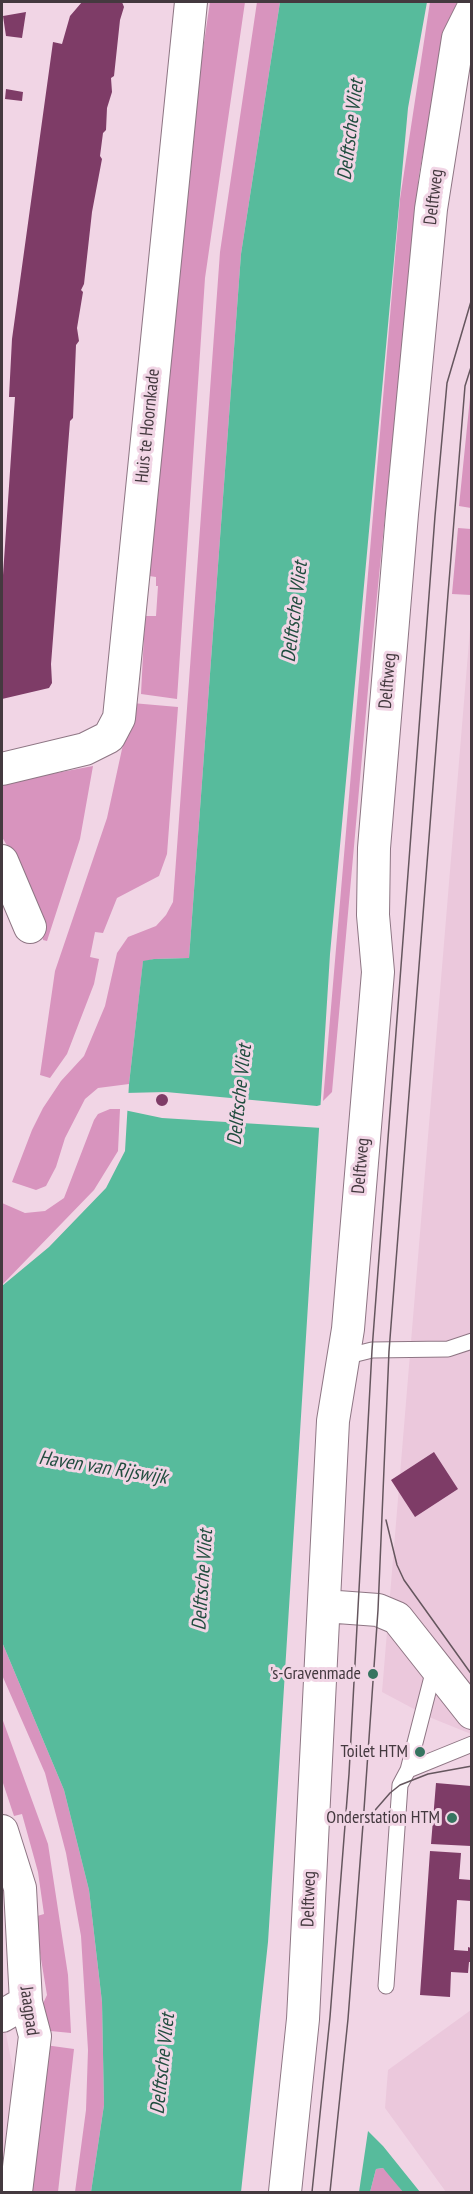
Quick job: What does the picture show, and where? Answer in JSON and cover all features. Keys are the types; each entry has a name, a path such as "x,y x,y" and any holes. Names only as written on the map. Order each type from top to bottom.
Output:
{"street":[{"name":"Huis te Hoornkade","path":"2,769 85,749 109,737 118,718 191,2"},
{"name":"Delftweg","path":"285,2193 303,2019 311,1876 310,1841 333,1422 344,1357 378,972 373,915 374,848 410,421 440,148 458,38 471,10"},
{"path":"2,861 30,927"},
{"path":"324,1605 378,1610 397,1618 471,1713"},
{"name":"Jaagpad","path":"2,1831 20,1888 14,2009 35,2036 16,2193"}],"lane":[{"path":"344,1357 372,1350 448,1349 471,1341"},
{"path":"386,1986 400,1785 408,1770 435,1665"},
{"path":"408,1770 471,1744"}],"shaded area":[{"path":"210,2 245,2 205,278 177,699 141,694 145,616 156,616 158,586 156,586 156,577 149,576 193,117"},
{"path":"257,2 280,2 241,254 189,958 154,959 143,962 129,1084 98,1088 85,1099 65,1138 56,1167 46,1186 36,1190 12,1182 32,1130 61,1081 84,1056 105,1006 117,953 128,937 156,926 166,915 173,902 220,252"},
{"path":"430,2 457,2 445,31 419,175 371,656 332,1092 323,1101 400,199"},
{"path":"471,388 472,508 459,506"},
{"path":"458,528 471,529 471,595 452,594"},
{"path":"471,617 471,1734 429,1717 382,1692"},
{"path":"132,703 178,707 167,854 159,876 117,898 103,933 95,932 90,957 99,959 94,984 67,1054 50,1078 40,1075 55,971 107,818"},
{"path":"93,766 80,839 47,941 43,940 41,920 25,876 2,837 2,786 3,783"},
{"path":"110,1109 120,1109 118,1151 94,1190 2,1285 2,1203 25,1213 45,1211 64,1198 94,1120 98,1114"},
{"path":"2,1642 64,1790 89,1890 102,2002 104,2105 91,2192 75,2192 86,2110 88,2050 81,1936 66,1853 45,1773 2,1675"},
{"path":"2,1718 48,1844 68,1975 71,2033 40,2030 39,2012 47,1995 34,1917 44,1914 38,1872 22,1814 14,1816 2,1780"},
{"path":"471,2010 471,2192 446,2192 385,2108 388,2070"},
{"path":"2,2014 21,2110 2,2192"},
{"path":"45,2045 74,2049 58,2192 26,2192"},
{"path":"383,2168 403,2192 370,2192 376,2169"}],"water":[{"path":"280,2 427,2 408,108 330,954 268,1942 241,2192 91,2192 104,2105 102,2002 89,1890 64,1790 2,1642 2,1286 49,1247 106,1188 125,1151 129,1084 143,961 189,958 241,254"},
{"path":"368,2131 420,2192 403,2192 383,2168 376,2169 370,2192 359,2192"}],"pier":[{"path":"166,1092 317,1106 324,1104 322,1128 162,1118 124,1110 125,1093"}],"building":[{"path":"82,2 122,2 124,7 120,20 114,76 111,78 112,92 107,108 106,130 103,133 100,156 102,159 92,212 84,284 81,290 83,292 77,328 79,341 76,345 73,418 70,421 51,664 52,683 49,688 2,699 2,590 15,397 9,397 12,339 53,42 62,44 70,16"},
{"path":"26,12 22,38 6,36 3,16"},
{"path":"6,89 23,92 22,101 5,99"},
{"path":"164,1094 168,1100 164,1106 160,1106 156,1098"},
{"path":"434,1452 458,1489 415,1517 391,1480"},
{"name":"Onderstation HTM","path":"436,1783 471,1786 471,1846 431,1844"},
{"path":"430,1851 461,1853 459,1879 471,1880 471,1901 457,1900 454,1950 468,1951 468,1947 471,1948 471,1962 469,1962 468,1973 451,1972 450,1997 420,1995"}],"tram line":[{"path":"312,2192 330,2017 349,1774 372,1350 435,516 447,383 472,298"},
{"path":"330,2192 348,2019 363,1824 378,1610 389,1351 465,386 472,364"},
{"path":"386,1520 397,1565 404,1580 472,1675"},
{"path":"363,1824 400,1785 428,1774 472,1766"}],"place":[{"name":"'s-Gravenmade","path":"373,1674"},
{"name":"Toilet HTM","path":"420,1752"},
{"name":"Onderstation HTM","path":"452,1818"}],"water label":[{"name":"Delftsche Vliet","path":"351,130"},
{"name":"Delftsche Vliet","path":"295,612"},
{"name":"Delftsche Vliet","path":"240,1095"},
{"name":"Haven van Rijswijk","path":"103,1468"},
{"name":"Delftsche Vliet","path":"203,1580"},
{"name":"Delftsche Vliet","path":"163,2064"}]}
